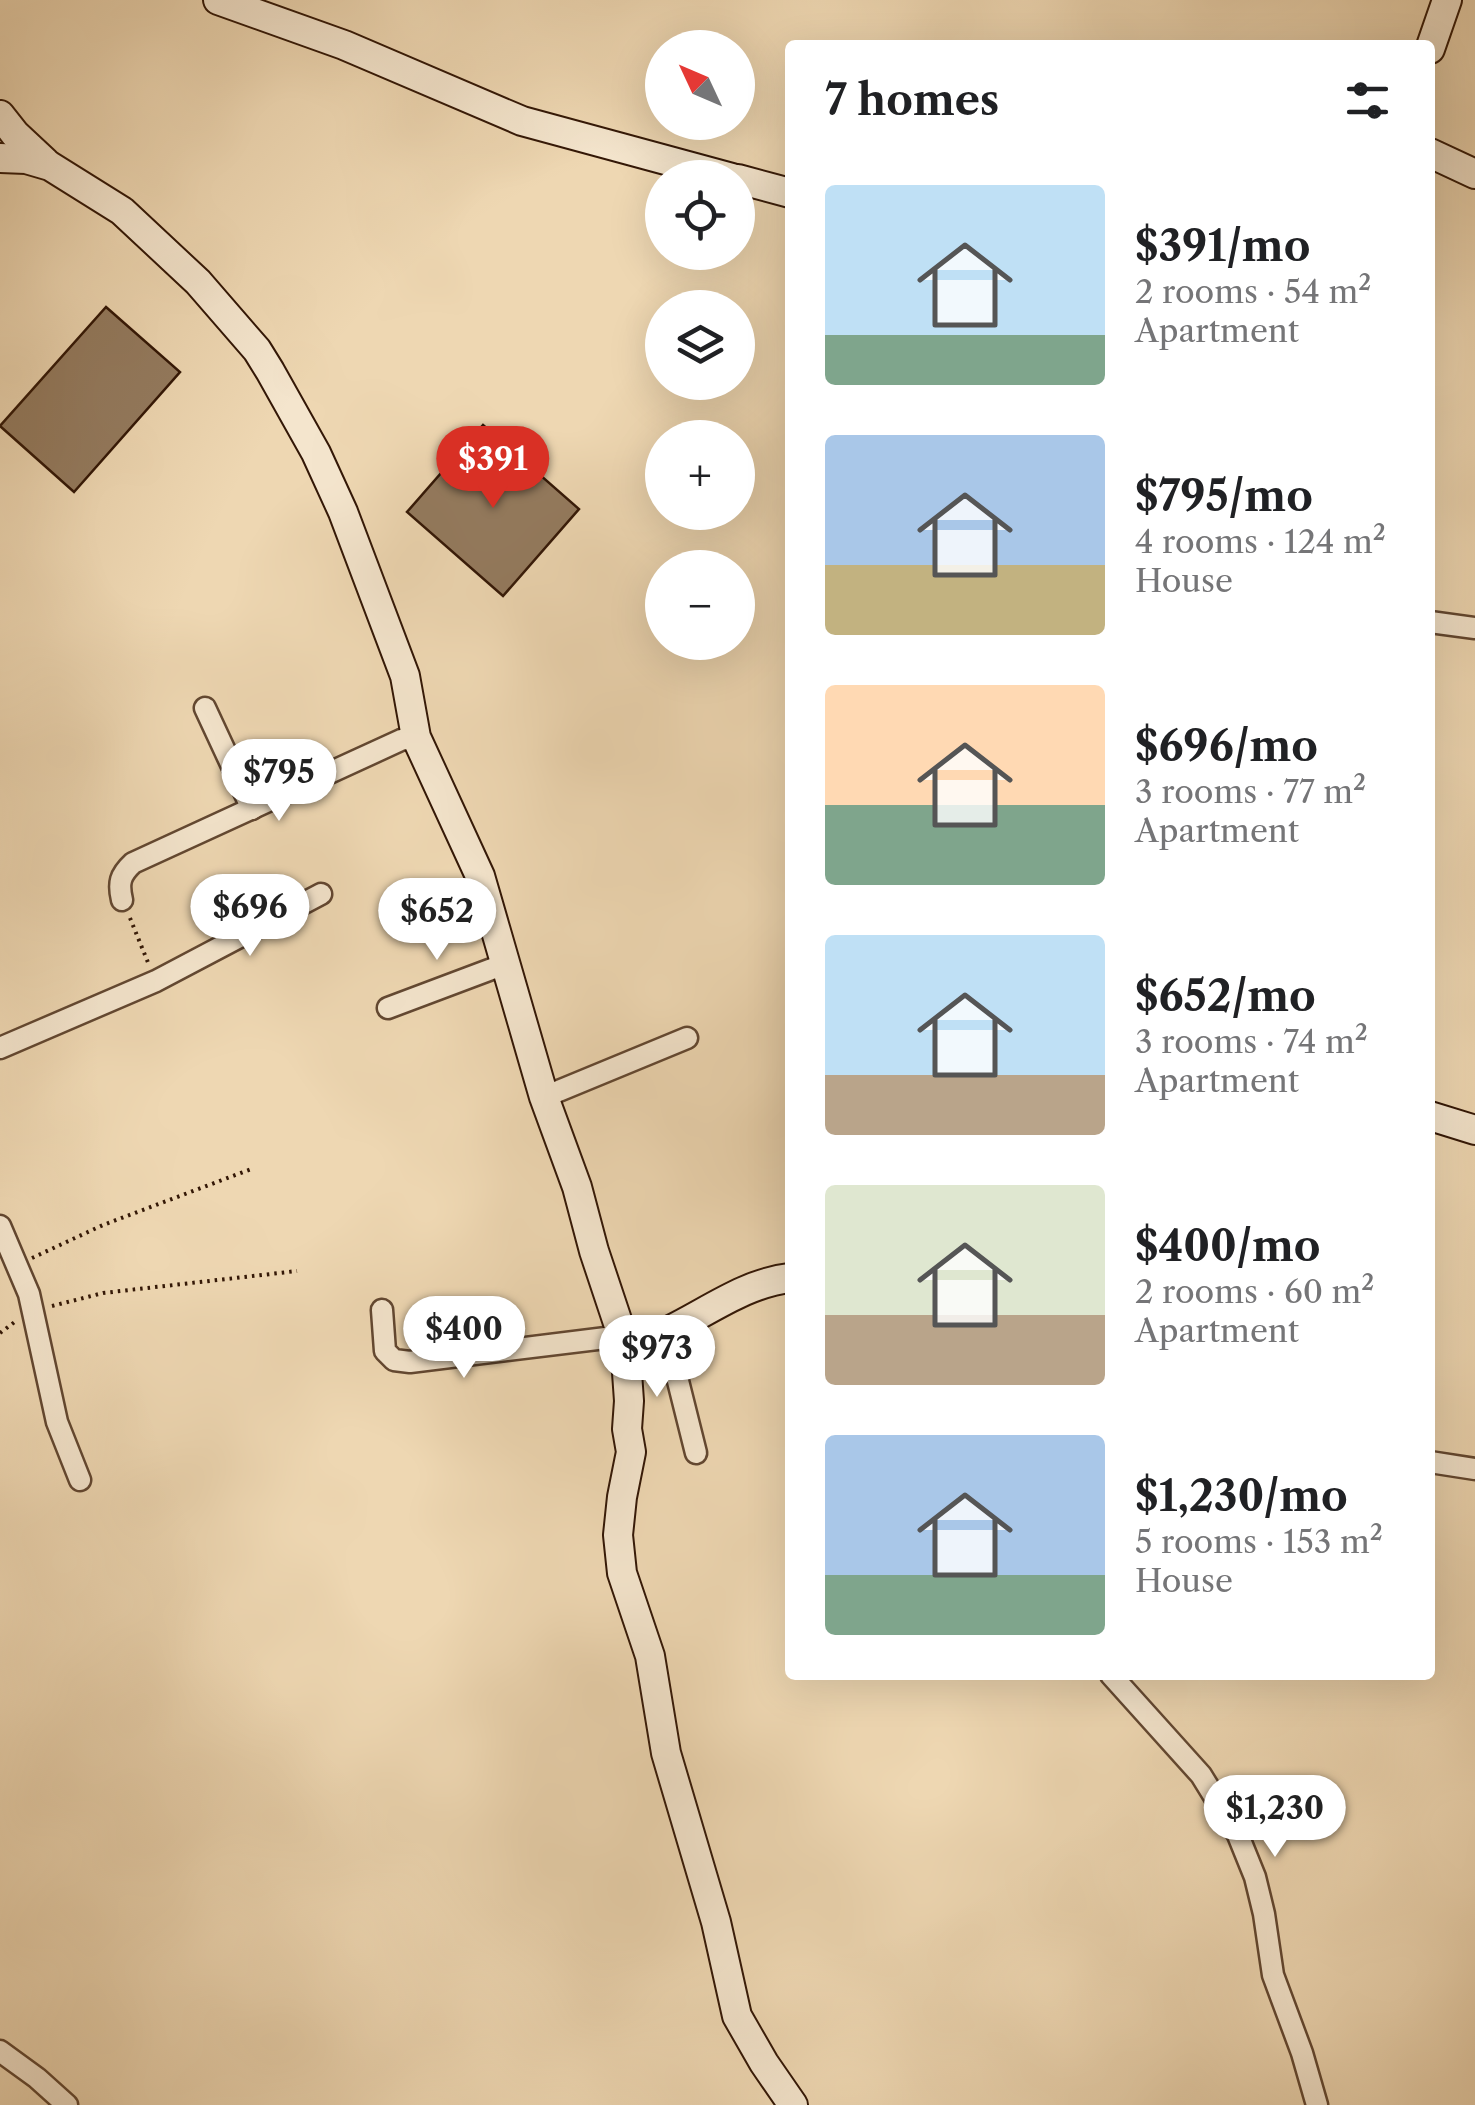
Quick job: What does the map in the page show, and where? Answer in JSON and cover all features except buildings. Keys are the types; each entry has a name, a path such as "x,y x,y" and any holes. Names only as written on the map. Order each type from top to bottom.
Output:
{"street":[{"path":"218,0 344,45 522,121 668,160"},
{"path":"1433,40 1447,0"},
{"path":"0,115 50,166 122,211 198,282 263,360 316,453 343,512 404,676 416,737 480,876 544,1096 577,1187 623,1340 631,1452 618,1536 622,1573 650,1656 666,1753 716,1922 737,2016 793,2105"},
{"path":"1435,155 1475,174"},
{"path":"0,158 26,158 50,166"},
{"path":"755,183 785,192"},
{"path":"1435,623 1475,628"},
{"path":"205,708 252,809"},
{"path":"122,900 119,886 123,872 133,864 401,740 416,737"},
{"path":"0,1048 156,981 321,894"},
{"path":"388,1008 504,964"},
{"path":"544,1096 688,1038"},
{"path":"1435,1118 1475,1130"},
{"path":"0,1226 29,1294 57,1422 80,1480"},
{"path":"382,1310 385,1351 394,1360 410,1362 662,1333 753,1288 785,1279"},
{"path":"662,1333 696,1453"},
{"path":"1435,1463 1475,1468"},
{"path":"1116,1680 1201,1775 1238,1836 1255,1876 1274,1976 1316,2105"},
{"path":"0,2051 67,2105"}],"path":[{"path":"122,900 156,981"},
{"path":"15,1265 103,1225 254,1168"},
{"path":"33,1311 103,1293 297,1271"}]}
